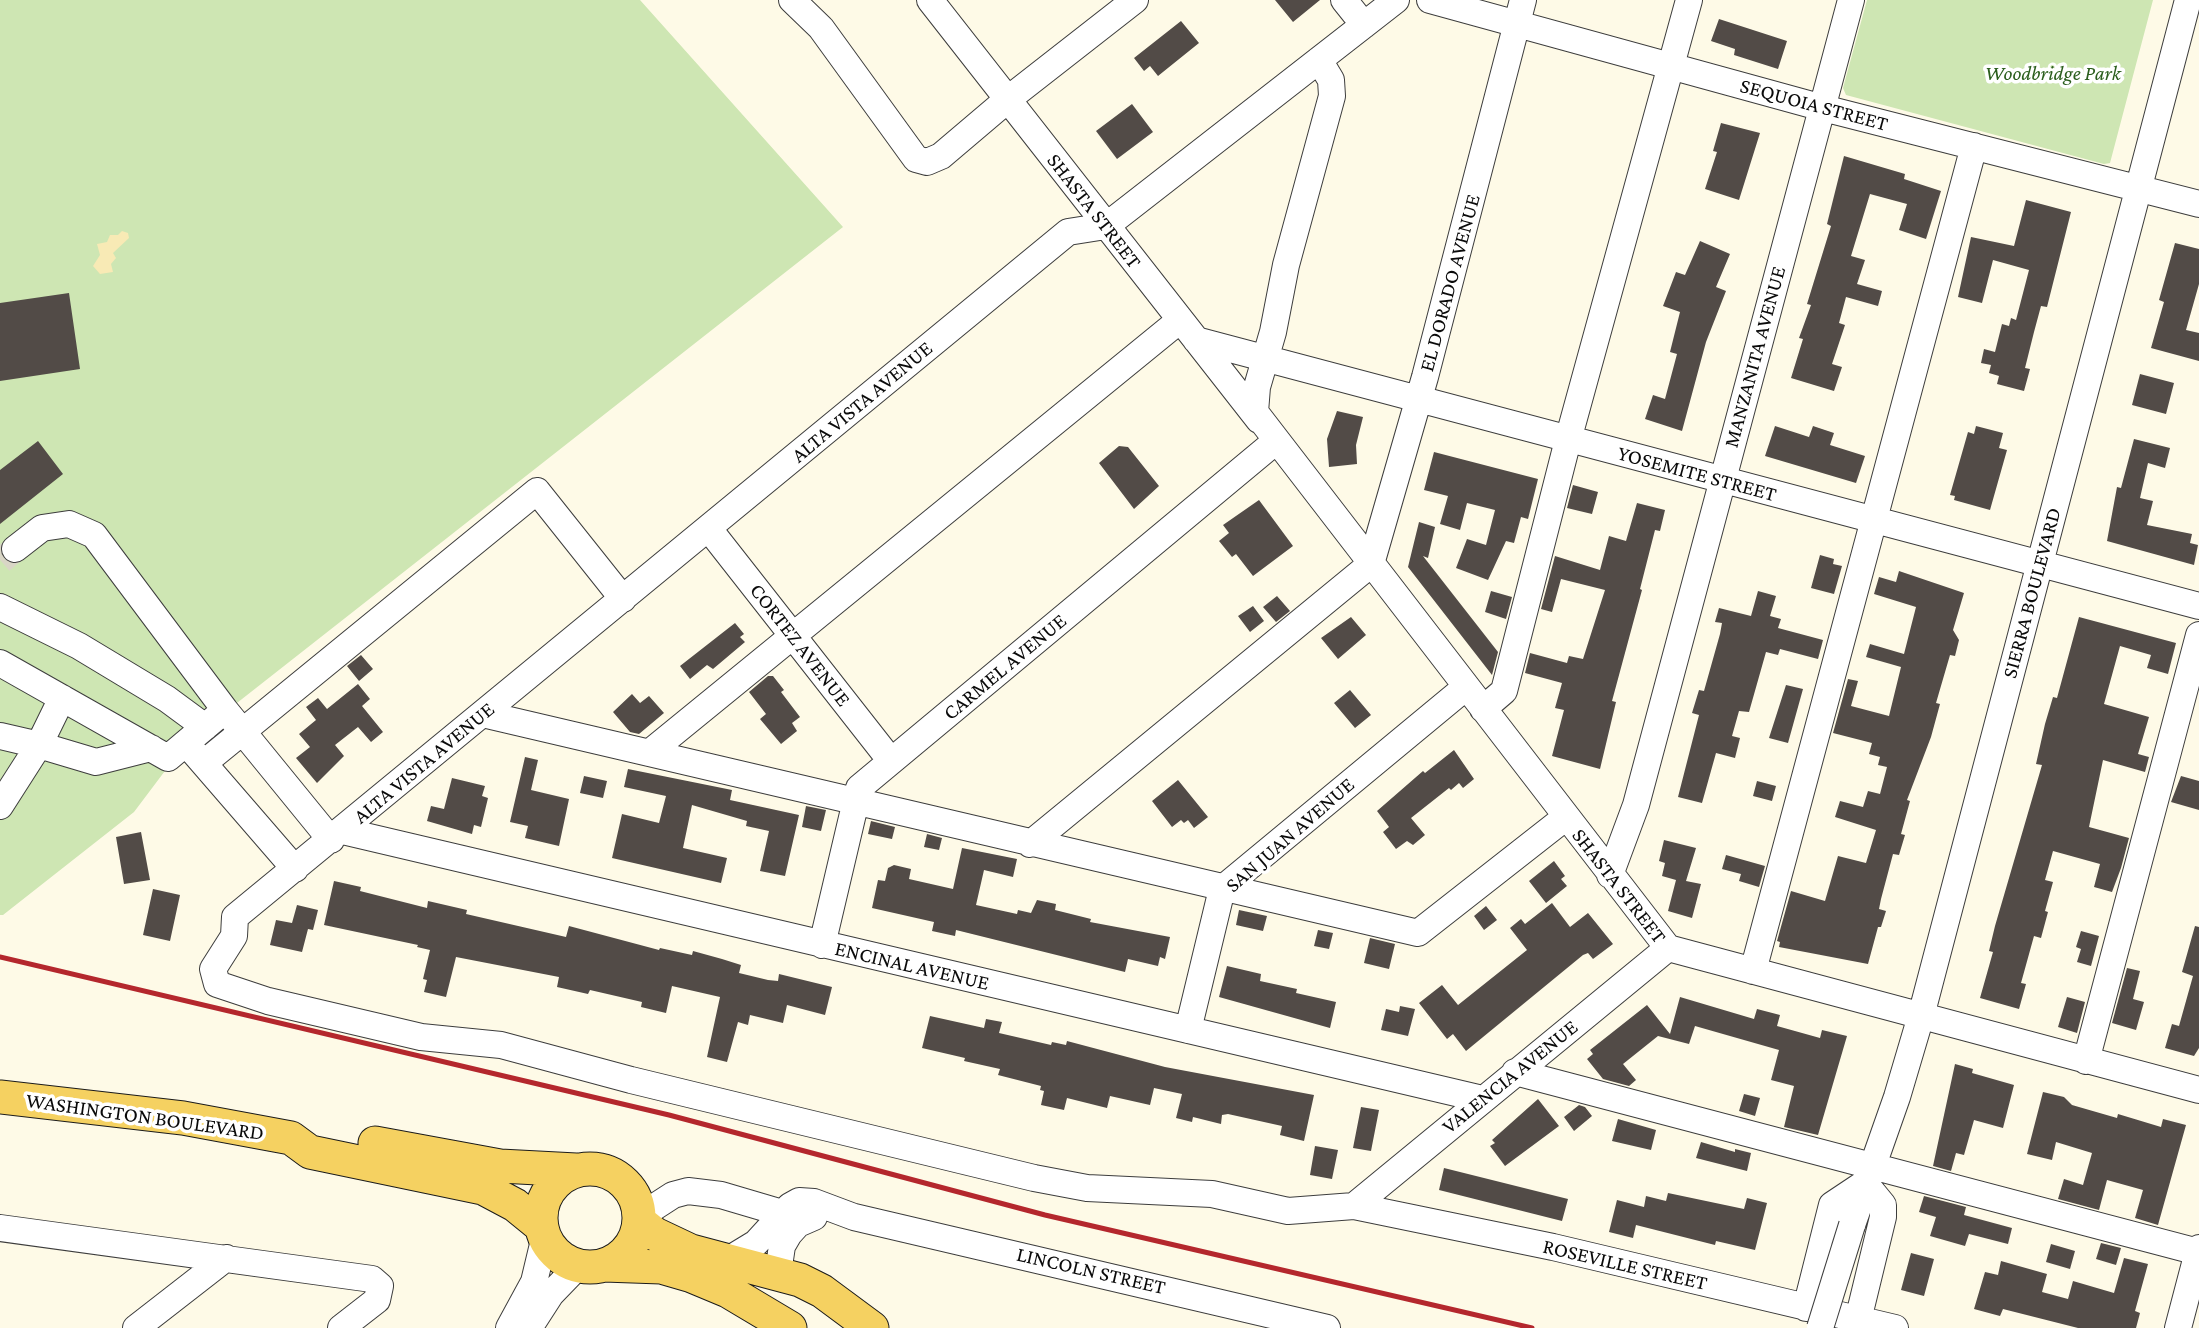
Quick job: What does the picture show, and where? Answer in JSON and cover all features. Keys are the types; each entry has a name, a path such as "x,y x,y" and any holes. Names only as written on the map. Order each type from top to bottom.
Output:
{"main road":[{"name":"WASHINGTON BOULEVARD","path":"0,1097 183,1118 290,1138 310,1152 482,1188 515,1205 544,1231"},
{"name":"WASHINGTON BOULEVARD","path":"290,1138 309,1130 500,1166 576,1170"},
{"path":"591,1265 618,1259 630,1248 639,1219 636,1202 619,1179 605,1171 576,1170 559,1178 547,1192 544,1231 559,1254 591,1265 661,1267 692,1276 728,1291 790,1328"},
{"path":"639,1219 655,1234 691,1251 778,1273 822,1291 872,1328"}],"street":[{"path":"792,0 821,28 916,159 927,162 941,156 1007,100 1135,0"},
{"name":"SHASTA STREET","path":"930,0 1668,948 2199,1090"},
{"path":"1343,0 1364,25"},
{"name":"ALTA VISTA AVENUE","path":"236,918 1068,232 1106,226 1396,0"},
{"name":"SEQUOIA STREET","path":"1430,0 1520,12 1670,66 2199,204"},
{"path":"1483,709 1504,691 1568,439 1689,0"},
{"name":"MANZANITA AVENUE","path":"1610,875 1636,805 1851,0"},
{"name":"SIERRA BOULEVARD","path":"1813,1318 1852,1225 1898,1097 2188,0"},
{"name":"EL DORADO AVENUE","path":"1371,564 1419,399 1520,12"},
{"path":"1268,431 1254,401 1286,265 1332,96 1331,80 1319,60"},
{"path":"1753,971 1975,146"},
{"path":"649,753 1188,330"},
{"name":"YOSEMITE STREET","path":"1188,330 1265,358 2199,606"},
{"name":"CARMEL AVENUE","path":"822,945 859,788 1268,431"},
{"path":"204,763 537,491 623,599"},
{"path":"5,557 42,528 69,524 94,535 225,710 337,835"},
{"name":"CORTEZ AVENUE","path":"709,528 891,761"},
{"path":"1030,844 1371,564"},
{"path":"0,607 79,646 167,699 195,735 204,763 295,869"},
{"path":"2085,1061 2199,635"},
{"path":"0,663 169,758 225,710"},
{"name":"SAN JUAN AVENUE","path":"1188,1030 1222,888 1466,687"},
{"path":"0,806 39,746 62,698"},
{"path":"483,714 1418,933 1566,817"},
{"path":"0,736 96,762 151,748"},
{"name":"ENCINAL AVENUE","path":"337,835 1482,1099"},
{"name":"ROSEVILLE STREET","path":"236,918 234,936 213,969 217,984 268,1002 421,1037 501,1045 631,1080 1047,1180 1087,1188 1212,1194 1288,1210 1354,1206 1553,1247 1813,1318 1858,1321 1895,1328"},
{"name":"VALENCIA AVENUE","path":"1354,1206 1668,948"},
{"path":"1515,1072 1869,1175 2199,1250 2178,1328"},
{"path":"1813,1318 1832,1205 1869,1175"},
{"path":"1858,1321 1883,1217 1883,1205 1869,1175"},
{"name":"LINCOLN STREET","path":"639,1219 673,1195 688,1191 721,1195 782,1213 854,1217"},
{"name":"LINCOLN STREET","path":"728,1260 756,1243 782,1213 799,1202 814,1202 854,1217 1327,1328"},
{"name":"LINCOLN STREET","path":"778,1273 782,1246 789,1234 809,1218 823,1216"},
{"path":"0,1228 372,1279 380,1286 377,1300 341,1328"},
{"path":"509,1328 534,1282 544,1231"},
{"path":"136,1328 226,1258"},
{"path":"529,1328 551,1294 591,1265"}],"green space":[{"path":"0,0 640,0 843,227 186,743 134,812 3,915 0,915"},
{"name":"Woodbridge Park","path":"1867,0 2153,0 2110,163 2104,164 1846,95 1843,88"}],"sand":[{"path":"122,231 128,233 129,238 113,253 116,258 111,264 113,272 100,274 93,266 100,255 97,244 107,242 110,235 118,235"}],"building":[{"path":"1275,0 1320,0 1293,22"},
{"path":"1719,19 1787,41 1778,69 1734,55 1735,49 1711,41"},
{"path":"1181,21 1199,43 1158,76 1150,66 1144,71 1134,58"},
{"path":"1132,104 1153,132 1117,159 1096,131"},
{"path":"1721,123 1760,133 1739,200 1705,189 1717,152 1713,151"},
{"path":"1844,156 1905,174 1904,179 1941,191 1926,239 1899,230 1907,204 1870,194 1851,256 1865,260 1857,284 1882,291 1878,306 1846,297 1839,323 1845,325 1832,364 1842,367 1834,391 1791,378 1803,339 1799,338 1811,305 1807,304 1831,226 1827,224"},
{"path":"2026,200 2071,212 2047,307 2041,306 2034,332 2025,368 2030,369 2024,391 1997,384 1999,376 1989,373 1991,365 1981,363 1984,349 1995,352 2002,324 2009,326 2011,318 2016,320 2029,270 1993,260 1982,303 1958,297 1971,237 2014,246"},
{"path":"1700,241 1730,254 1716,287 1726,291 1706,342 1682,431 1645,419 1653,395 1665,399 1677,354 1670,352 1680,312 1663,306 1676,272 1685,275"},
{"path":"2175,243 2199,249 2199,284 2186,330 2199,333 2199,361 2151,348 2164,302 2159,300"},
{"path":"69,293 80,369 0,381 0,303"},
{"path":"2140,374 2174,383 2166,414 2132,405"},
{"path":"1337,411 1363,417 1356,445 1357,464 1329,467 1327,439"},
{"path":"1775,426 1809,437 1813,426 1834,433 1830,445 1865,456 1856,483 1765,456"},
{"path":"1976,426 2003,433 1999,448 2007,450 1990,510 1954,500 1955,496 1950,495 1968,432 1974,434"},
{"path":"2134,439 2170,448 2165,468 2148,463 2140,498 2153,501 2147,525 2192,534 2190,543 2198,545 2194,565 2107,541 2117,487 2121,488"},
{"path":"38,441 63,474 0,524 0,470"},
{"path":"1119,446 1128,447 1159,486 1134,509 1099,463"},
{"path":"1434,452 1538,479 1528,519 1521,517 1514,543 1506,541 1488,580 1456,568 1467,539 1486,545 1495,510 1467,503 1460,530 1440,524 1448,496 1424,490"},
{"path":"1573,485 1598,492 1592,514 1567,508"},
{"path":"1259,500 1293,546 1253,576 1236,554 1232,557 1219,541 1229,533 1223,525"},
{"path":"1637,503 1665,510 1660,531 1655,530 1640,589 1642,590 1612,701 1616,702 1600,769 1552,756 1564,710 1555,708 1562,683 1525,673 1530,653 1567,663 1569,656 1583,659 1605,590 1561,579 1552,612 1541,609 1555,556 1600,570 1609,536 1626,541"},
{"path":"1419,522 1435,527 1428,558 1423,556 1498,652 1492,675 1408,567"},
{"path":"1820,555 1834,559 1833,564 1842,566 1834,594 1811,588"},
{"path":"1899,571 1964,593 1953,630 1959,640 1955,656 1950,655 1936,703 1940,704 1931,737 1907,800 1910,801 1901,834 1905,835 1899,855 1893,854 1881,899 1879,909 1886,911 1881,927 1878,927 1868,964 1779,947 1780,942 1777,941 1791,891 1825,901 1838,856 1866,863 1876,830 1835,817 1840,801 1863,807 1868,791 1880,794 1887,767 1878,765 1880,757 1869,754 1872,743 1833,733 1848,679 1858,681 1851,706 1889,716 1901,667 1866,657 1870,644 1904,654 1916,607 1874,594 1879,577 1896,582"},
{"path":"1491,591 1512,597 1506,619 1485,612"},
{"path":"1758,591 1776,596 1770,616 1781,619 1778,628 1823,640 1818,659 1780,649 1778,655 1766,652 1749,712 1739,711 1732,736 1740,738 1735,758 1716,753 1702,803 1678,797 1699,715 1692,713 1699,690 1704,691 1720,634 1722,623 1715,622 1719,608 1751,616"},
{"path":"1277,596 1290,611 1276,622 1263,607"},
{"path":"1253,606 1264,621 1250,632 1238,616"},
{"path":"1351,617 1366,635 1338,659 1321,638"},
{"path":"2079,617 2176,643 2168,674 2147,668 2151,655 2120,646 2104,704 2149,717 2138,754 2149,757 2145,772 2103,760 2089,827 2129,838 2121,868 2112,892 2094,887 2100,864 2053,851 2045,880 2053,882 2045,911 2048,912 2041,938 2034,936 2021,983 2026,984 2019,1009 1980,998 1993,952 1989,951 1995,926 2042,765 2036,764 2045,724 2053,697 2057,698"},
{"path":"735,623 744,634 740,637 745,642 713,669 707,665 690,679 680,666"},
{"path":"361,655 373,669 359,681 347,666"},
{"path":"768,676 773,676 784,690 781,692 800,717 792,723 797,731 781,744 760,719 766,714 749,692"},
{"path":"358,684 370,699 362,706 383,732 371,742 358,727 335,745 344,756 317,783 296,758 310,747 299,734 316,720 306,707 318,698 327,709"},
{"path":"1786,685 1803,689 1788,743 1769,738"},
{"path":"1350,690 1371,715 1355,728 1334,703"},
{"path":"632,694 640,703 649,696 664,713 639,734 630,732 613,712"},
{"path":"1454,750 1474,779 1463,788 1459,783 1451,790 1449,788 1411,818 1425,835 1413,845 1407,841 1396,849 1383,832 1389,827 1377,811 1423,771 1425,773"},
{"path":"525,757 538,760 531,790 569,799 559,846 525,838 528,826 510,822"},
{"path":"628,769 732,790 730,800 799,815 785,876 760,871 769,831 746,826 747,821 692,805 683,848 727,858 721,883 612,858 622,814 659,823 666,796 624,787"},
{"path":"584,776 607,781 603,798 580,793"},
{"path":"2181,776 2199,781 2199,810 2171,802"},
{"path":"452,778 485,786 482,796 488,798 481,827 474,825 472,834 427,821 431,806 444,809"},
{"path":"1178,780 1208,817 1194,828 1188,820 1184,823 1181,820 1172,827 1152,801"},
{"path":"1757,781 1776,786 1772,801 1753,796"},
{"path":"806,806 826,810 821,831 802,827"},
{"path":"871,821 895,827 892,839 868,834"},
{"path":"141,832 150,880 124,884 116,837"},
{"path":"927,834 942,838 939,850 924,847"},
{"path":"1664,840 1696,848 1686,881 1701,884 1692,918 1668,911 1676,880 1662,876 1665,863 1659,861"},
{"path":"962,848 1017,859 1013,877 984,870 976,905 1017,914 1018,910 1031,913 1037,900 1056,904 1055,910 1091,919 1090,922 1170,937 1165,959 1160,957 1158,966 1128,959 1125,972 956,930 955,936 932,931 934,922 872,908 878,880 885,881 888,868 894,865 911,869 909,879 953,889"},
{"path":"1726,855 1765,866 1759,887 1739,881 1741,874 1722,869"},
{"path":"1554,861 1565,876 1561,879 1567,886 1546,903 1529,881"},
{"path":"334,881 361,887 360,891 427,908 428,901 467,910 466,914 566,937 569,926 659,950 660,948 692,955 693,951 741,965 739,973 768,980 778,981 779,974 832,987 825,1015 787,1005 783,1023 750,1015 748,1025 738,1022 727,1062 707,1057 720,997 672,986 666,1013 641,1007 642,1002 590,990 588,994 557,987 559,977 456,957 446,997 424,992 427,980 423,979 430,950 417,947 418,945 324,925"},
{"path":"153,889 180,895 170,941 143,935"},
{"path":"1552,903 1570,927 1588,913 1613,944 1593,959 1588,953 1583,955 1466,1051 1453,1034 1447,1039 1419,1003 1442,985 1458,1005 1527,950 1510,928 1521,919 1525,924"},
{"path":"297,905 318,910 313,930 308,929 302,952 270,945 276,920 292,923"},
{"path":"1486,906 1497,920 1484,930 1474,916"},
{"path":"1239,910 1267,916 1263,931 1236,925"},
{"path":"2195,926 2199,927 2199,1048 2194,1056 2165,1048 2172,1024 2179,1026 2193,976 2182,972"},
{"path":"1318,930 1333,933 1329,949 1314,946"},
{"path":"2081,931 2099,936 2091,966 2077,962 2081,949 2076,947"},
{"path":"1370,938 1395,944 1389,969 1364,963"},
{"path":"1227,966 1261,974 1260,981 1297,989 1296,993 1336,1002 1330,1028 1219,997"},
{"path":"2127,968 2140,971 2133,999 2144,1002 2136,1030 2112,1023"},
{"path":"1680,997 1754,1019 1757,1009 1780,1015 1777,1026 1820,1038 1822,1030 1847,1036 1818,1135 1784,1127 1794,1086 1771,1080 1779,1050 1695,1026 1689,1044 1658,1036 1623,1064 1636,1080 1629,1086 1603,1079 1587,1059 1593,1054 1590,1050 1647,1005 1670,1034"},
{"path":"2067,997 2085,1002 2077,1033 2058,1027"},
{"path":"1400,1006 1415,1009 1408,1036 1381,1030 1386,1009 1399,1012"},
{"path":"930,1016 984,1028 986,1019 1002,1022 999,1033 1051,1045 1052,1042 1066,1045 1067,1041 1165,1067 1314,1095 1304,1141 1280,1135 1282,1126 1228,1114 1222,1115 1221,1124 1193,1117 1192,1122 1176,1118 1182,1094 1154,1088 1150,1105 1110,1096 1107,1108 1067,1098 1064,1110 1041,1105 1044,1091 1040,1090 1041,1086 998,1075 1000,1069 922,1048"},
{"path":"1955,1064 1973,1069 1972,1073 2014,1085 2003,1128 1974,1120 1964,1155 1956,1153 1951,1171 1933,1166"},
{"path":"2043,1092 2064,1097 2072,1105 2117,1118 2118,1114 2161,1127 2163,1119 2186,1125 2158,1225 2135,1218 2143,1190 2107,1180 2099,1210 2058,1199 2064,1179 2083,1185 2092,1153 2056,1142 2052,1160 2027,1154"},
{"path":"1744,1094 1760,1098 1755,1116 1739,1111"},
{"path":"1538,1099 1559,1126 1505,1166 1490,1146 1495,1143 1492,1140"},
{"path":"1579,1105 1585,1107 1592,1116 1574,1131 1564,1117"},
{"path":"1361,1107 1379,1110 1371,1151 1353,1148"},
{"path":"1618,1119 1656,1130 1651,1150 1612,1141"},
{"path":"1701,1142 1735,1152 1735,1149 1751,1153 1747,1171 1696,1158"},
{"path":"1315,1146 1338,1150 1332,1179 1310,1175"},
{"path":"1444,1168 1568,1199 1562,1221 1439,1190"},
{"path":"1668,1193 1744,1209 1747,1198 1767,1203 1755,1250 1716,1241 1715,1245 1636,1225 1633,1238 1609,1232 1617,1200 1644,1207 1646,1196 1666,1201"},
{"path":"1924,1196 1966,1207 1964,1215 2012,1228 2008,1244 1969,1234 1965,1246 1930,1236 1936,1217 1919,1212"},
{"path":"2101,1243 2121,1248 2116,1265 2096,1259"},
{"path":"2051,1244 2075,1251 2070,1269 2046,1262"},
{"path":"1911,1253 1934,1259 1924,1296 1901,1290"},
{"path":"2124,1258 2148,1264 2135,1311 2140,1313 2136,1328 2078,1328 2003,1309 2000,1316 1974,1309 1985,1272 1998,1275 2001,1261 2047,1274 2042,1292 2068,1299 2073,1281 2114,1293"}],"tunnel":[{"path":"1,561 15,549"}],"railway":[{"path":"0,957 669,1115 1045,1215 1532,1328"}]}
